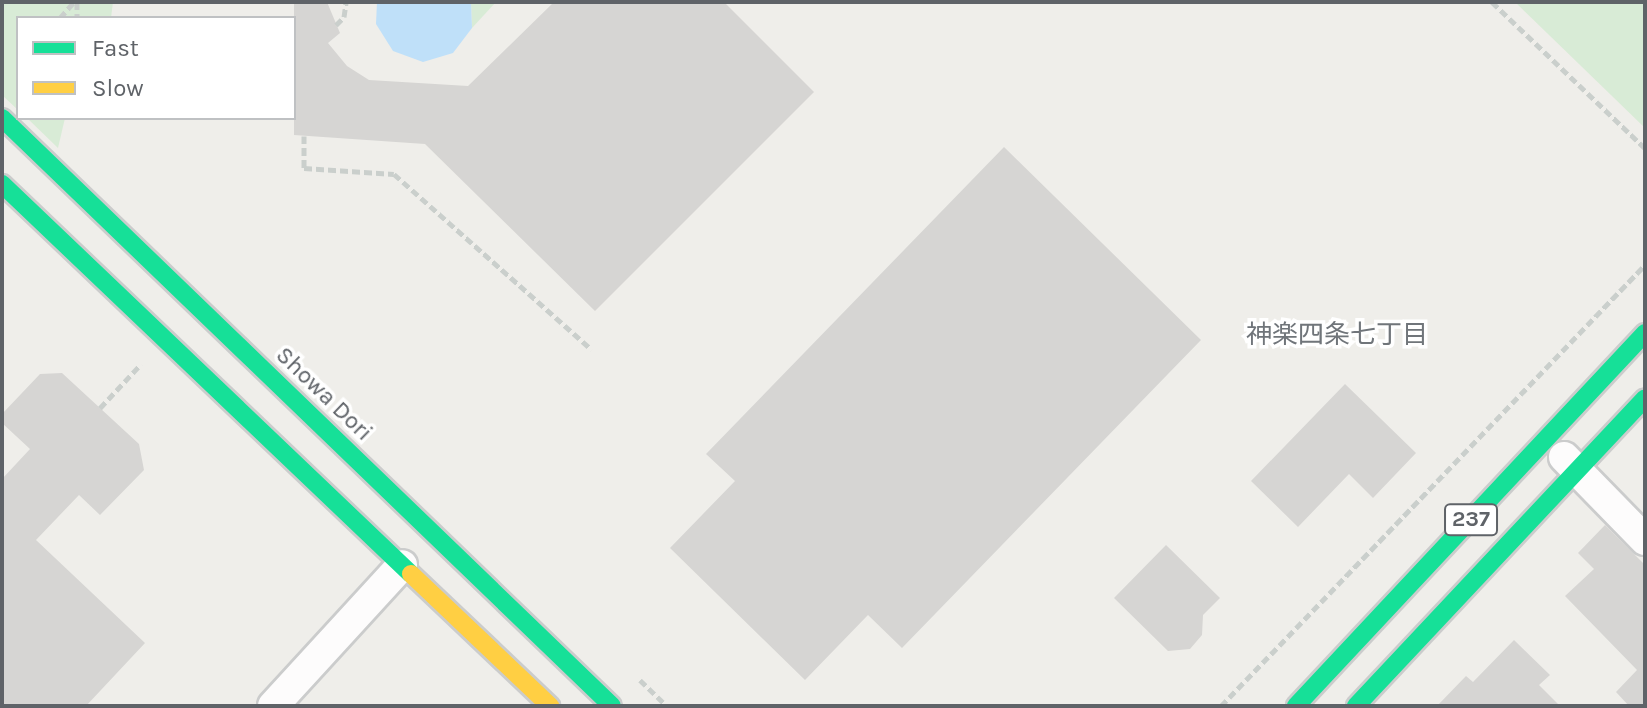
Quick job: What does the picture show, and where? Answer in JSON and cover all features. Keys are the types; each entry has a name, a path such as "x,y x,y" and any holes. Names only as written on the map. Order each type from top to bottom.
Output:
{"main road":[{"name":"Showa Dori","path":"2,118 612,706"},
{"path":"2,184 550,706"},
{"name":"237","path":"1296,706 1548,442 1645,333"},
{"name":"237","path":"1356,706 1578,473 1645,398"}],"street":[{"path":"1548,442 1645,540"},
{"path":"273,706 402,565"}],"path":[{"path":"336,25 346,2"},
{"path":"1492,2 1645,148"},
{"path":"304,136 304,168 394,174 591,349"},
{"path":"1221,706 1645,265"},
{"path":"100,408 142,363"}],"green space":[{"path":"2,2 113,2 111,16 16,16 16,108 2,95"},
{"path":"471,2 496,2 472,28"},
{"path":"1515,2 1645,2 1645,128"},
{"path":"29,120 65,120 58,148"}],"water":[{"path":"377,2 471,2 472,28 453,53 423,62 393,51 376,24"}],"building":[{"path":"294,2 327,2 340,33 328,43 347,66 369,80 468,86 554,2 724,2 814,92 595,311 425,144 294,135"},
{"path":"1004,147 1201,340 902,648 868,615 805,680 670,548 735,481 706,454"},
{"path":"62,373 139,444 144,470 100,515 79,495 36,540 145,643 86,706 2,706 2,479 30,449 2,423 2,414 40,374"},
{"path":"1345,384 1416,453 1373,498 1349,474 1298,527 1251,481"},
{"path":"1605,525 1645,565 1645,706 1629,706 1616,692 1637,670 1565,596 1594,569 1578,553"},
{"path":"1166,545 1220,598 1203,615 1202,635 1190,649 1168,651 1114,598"},
{"path":"1514,640 1550,675 1539,685 1560,706 1437,706 1466,676 1473,682"}],"traffic: fast":[{"path":"2,118 612,706"},
{"path":"2,184 411,574"},
{"path":"1296,706 1645,333"},
{"path":"1356,706 1645,398"}],"traffic: slow":[{"path":"411,574 550,706"}],"district":[{"name":"神楽四条七丁目","path":"1337,335"}]}
